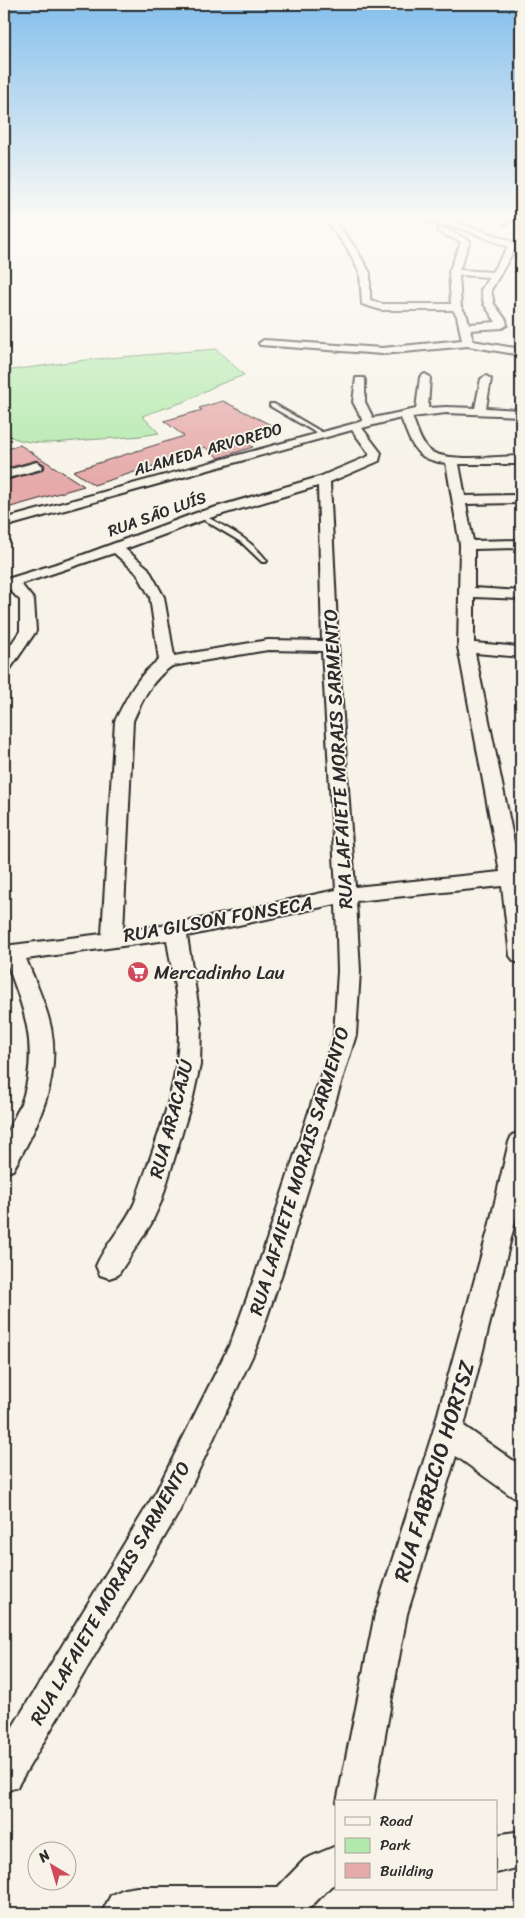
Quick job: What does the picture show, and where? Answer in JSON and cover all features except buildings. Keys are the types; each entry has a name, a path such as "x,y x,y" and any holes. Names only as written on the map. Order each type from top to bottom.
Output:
{"street":[{"path":"374,305 382,307 456,307 462,316 468,343"},
{"path":"464,327 502,325 501,320 490,305"},
{"path":"264,343 382,351 468,343 521,352"},
{"path":"422,411 425,377"},
{"path":"480,410 486,379"},
{"path":"324,480 375,458 375,453 362,424 359,402 360,380"},
{"name":"ALAMEDA ARVOREDO","path":"4,523 322,434 405,414 422,411 480,410 521,413"},
{"path":"405,414 420,448 424,453 434,458 452,460 521,460"},
{"path":"452,460 458,500 468,545 466,647 516,877 521,956"},
{"path":"4,475 37,466"},
{"name":"RUA SÃO LUÍS","path":"7,584 116,548 201,516 324,480"},
{"name":"RUA LAFAIETE MORAIS SARMENTO","path":"4,1774 168,1501 243,1346 269,1273 345,1035 349,971 330,646 324,480"},
{"path":"458,500 521,499"},
{"path":"468,545 521,544"},
{"path":"116,548 143,571 157,597 168,662"},
{"path":"4,666 28,631 27,600 23,594 7,584"},
{"path":"468,592 521,595"},
{"path":"112,938 124,721 134,699 152,674 168,662 268,645 330,646"},
{"path":"466,647 521,652"},
{"name":"RUA GILSON FONSECA","path":"8,954 112,938 176,931 346,896 516,877"},
{"name":"RUA ARACAJÚ","path":"109,1266 138,1224 148,1202 181,1097 188,1065 190,1023 176,931"},
{"path":"4,1163 32,1112 43,1059 40,1028 8,954"},
{"name":"RUA FABRICIO HORTSZ","path":"355,1800 391,1614 448,1432 502,1228 521,1142"},
{"path":"448,1432 521,1484"},
{"path":"498,1854 521,1849"},
{"path":"120,1914 124,1908 136,1906 272,1907 288,1904 318,1872 335,1865"}],"lane":[{"path":"272,406 322,434"},
{"path":"201,516 255,549 264,561"}],"green space":[{"path":"216,349 244,375 215,386 186,401 142,416 159,433 132,437 44,443 23,441 4,433 4,371 86,360"}],"place":[{"name":"Mercadinho Lau","path":"138,972"}]}
